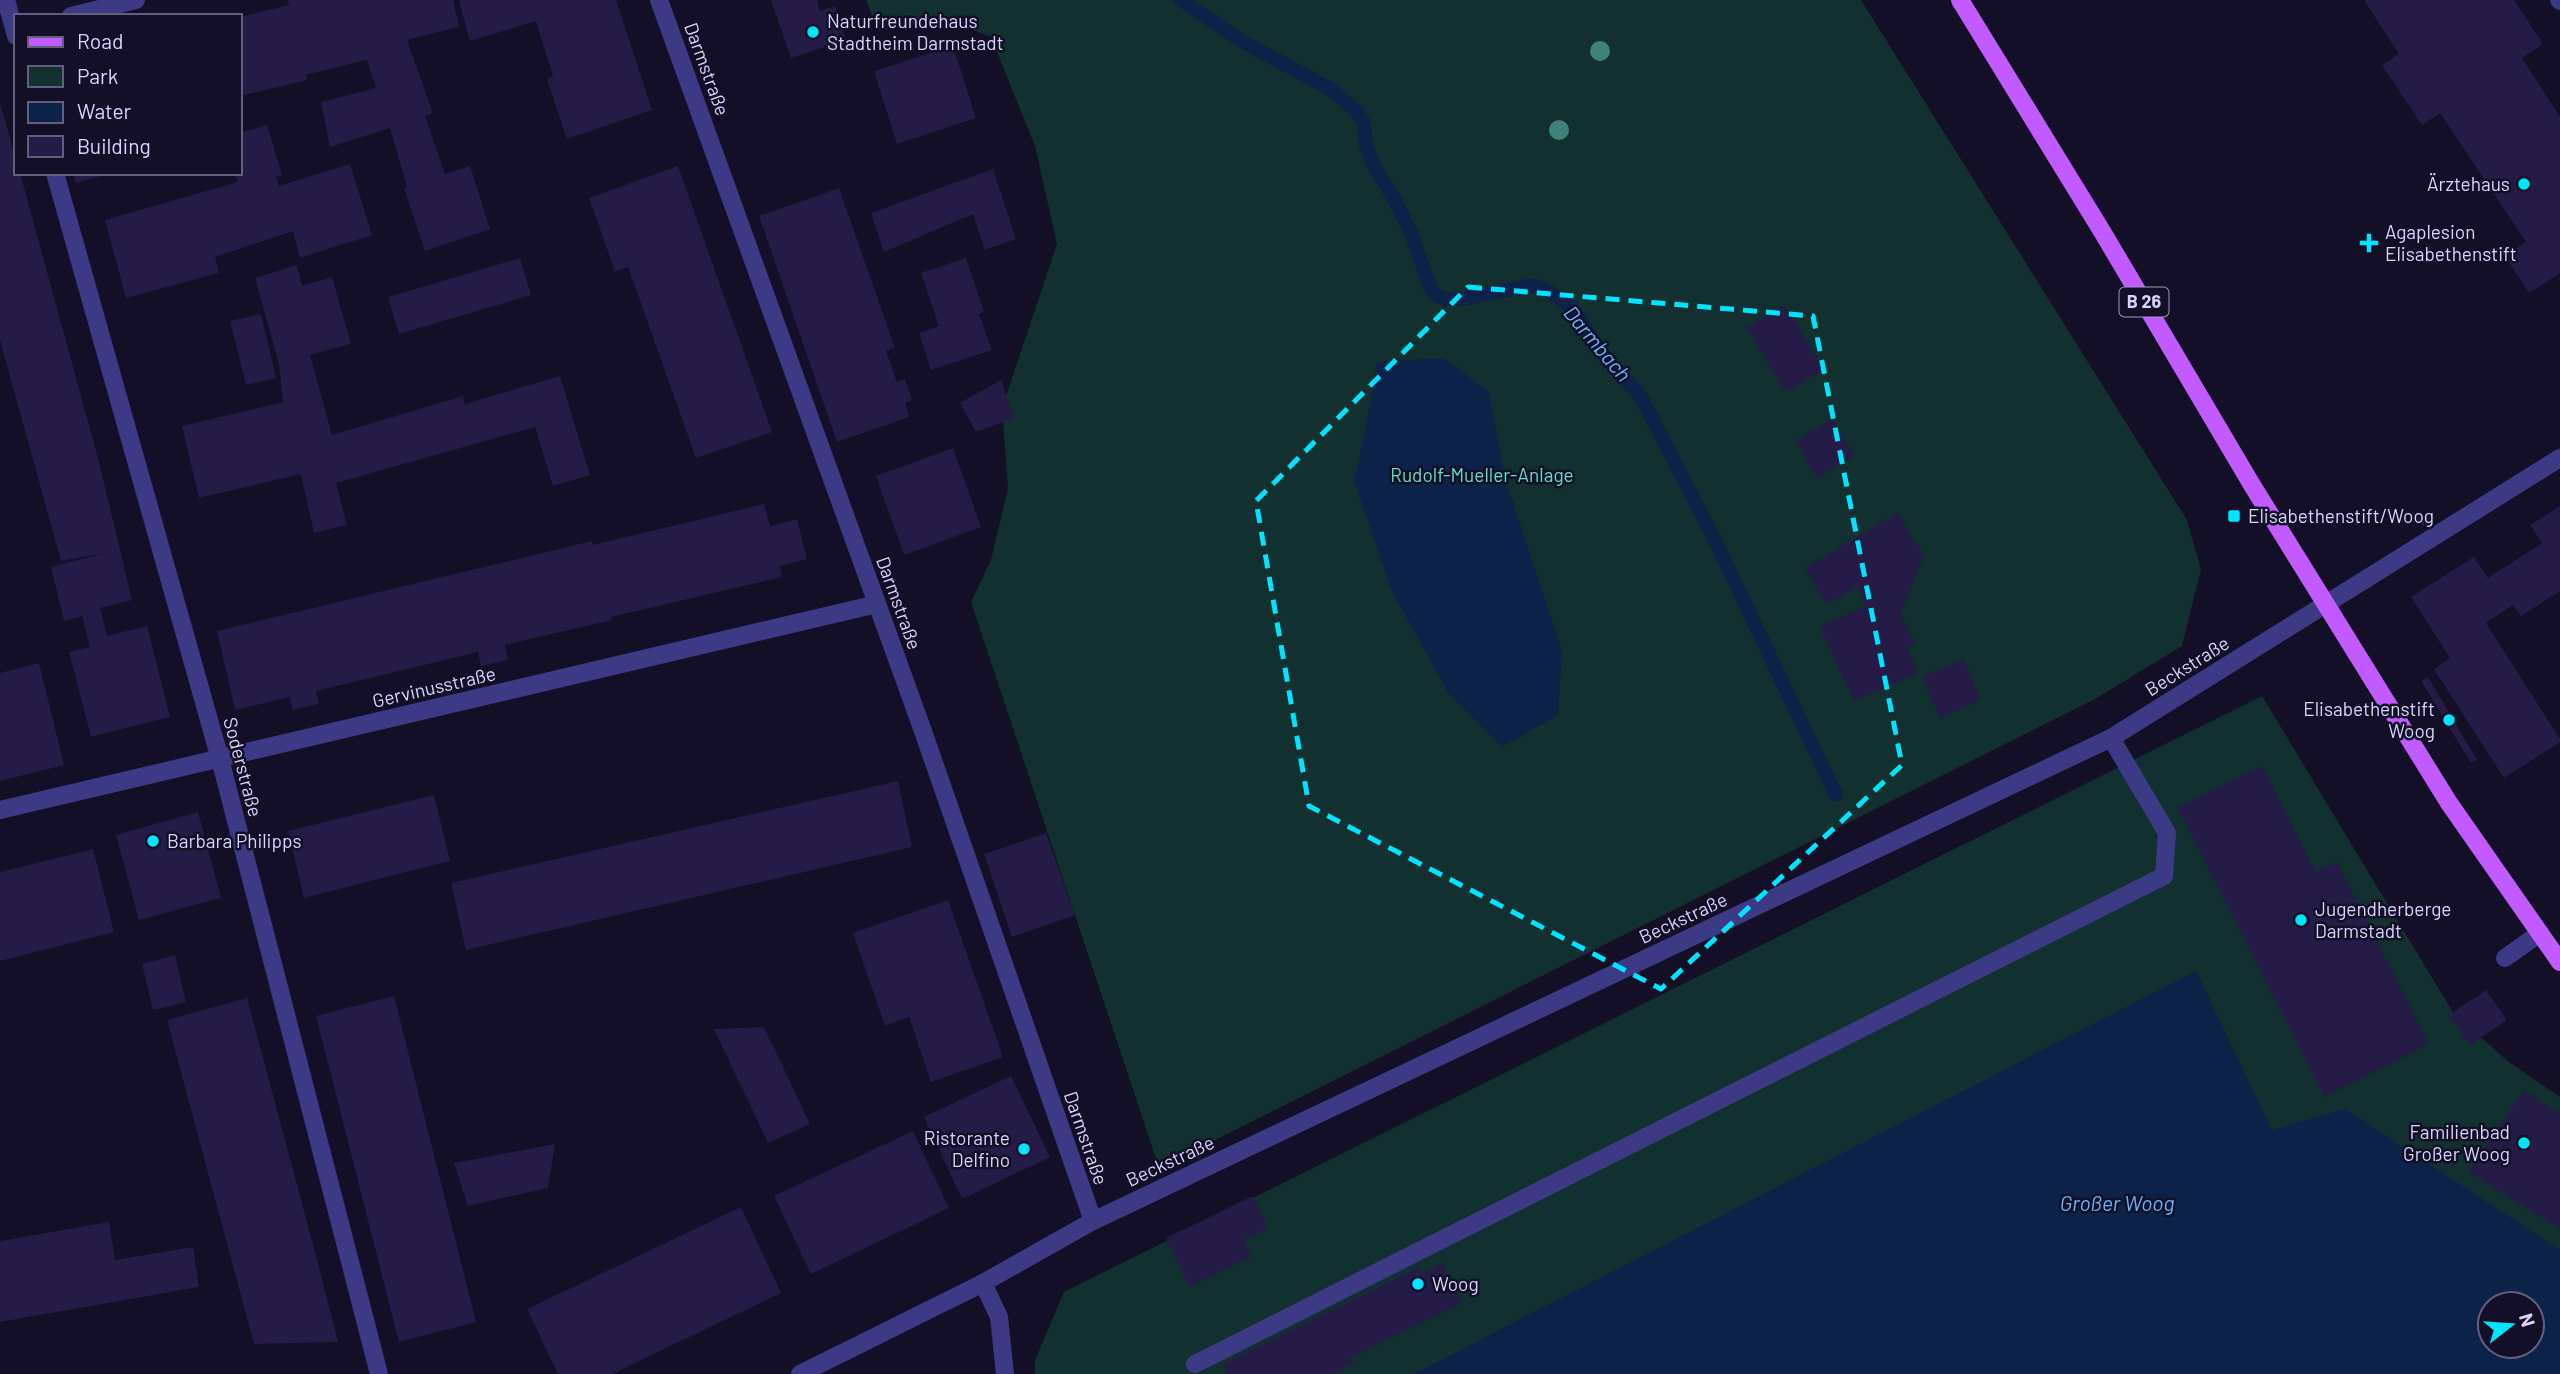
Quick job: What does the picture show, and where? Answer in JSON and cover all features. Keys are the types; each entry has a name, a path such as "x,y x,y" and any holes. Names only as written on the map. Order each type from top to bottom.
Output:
{"main road":[{"name":"B 26","path":"1960,0 2104,233 2252,485 2449,803 2560,962"}],"street":[{"path":"6,0 11,32"},
{"path":"79,14 136,0"},
{"name":"Darmstraße","path":"659,0 877,604 1093,1222"},
{"name":"Soderstraße","path":"56,175 220,759 379,1374"},
{"name":"Beckstraße","path":"800,1374 983,1283 1093,1222 2111,738 2560,458"},
{"name":"Gervinusstraße","path":"0,810 877,604"},
{"path":"1195,1364 2164,876 2167,833 2111,738"},
{"path":"2505,958 2540,933"},
{"path":"983,1283 999,1317 1005,1374"}],"highlighted area":[{"path":"1468,287 1813,316 1902,765 1661,989 1309,806 1256,501"}],"green space":[{"name":"Rudolf-Mueller-Anlage","path":"866,0 1861,0 2187,520 2201,569 2182,646 2095,699 1159,1168 971,602 991,560 1008,488 1002,408 1057,244 1035,146 991,37 941,17 878,31"},
{"path":"2262,696 2454,1014 2509,1062 2560,1097 2560,1374 1035,1374 1035,1360 1064,1292"}],"water":[{"path":"1444,358 1489,392 1506,481 1562,651 1558,715 1502,747 1449,694 1391,589 1354,480 1377,362"},
{"name":"Großer Woog","path":"2196,971 2272,1130 2345,1109 2560,1250 2560,1374 1414,1374"}],"building":[{"path":"288,0 453,0 459,27 407,40 433,113 425,116 445,174 470,166 490,229 425,251 404,188 407,187 390,128 330,147 321,102 376,88 367,60 306,75 307,80 242,96 242,17 289,5"},
{"path":"616,0 652,110 567,139 547,79 553,76 536,21 470,41 459,1"},
{"name":"Naturfreundehaus Stadtheim Darmstadt","path":"771,0 817,0 820,11 835,6 846,40 791,58"},
{"name":"Ärztehaus","path":"2364,0 2514,0 2543,44 2522,58 2560,117 2560,273 2529,293 2505,256 2526,242 2440,113 2422,125 2382,65 2399,54"},
{"path":"953,46 976,118 897,144 874,71"},
{"path":"0,103 14,152 14,175 21,175 99,462 132,600 100,608 107,636 147,626 170,717 91,737 69,652 90,647 82,616 64,621 51,567 105,553 61,561 0,340"},
{"path":"267,125 282,175 276,177 279,186 350,164 372,235 300,258 293,231 215,257 219,273 126,298 105,220 238,182 236,175 242,175 242,132"},
{"path":"678,166 772,432 696,458 628,267 615,271 589,198"},
{"path":"993,169 1016,239 985,250 973,214 884,252 871,213"},
{"path":"74,175 104,175 76,183"},
{"path":"839,188 895,348 886,351 897,382 905,379 912,400 905,403 909,417 837,442 759,216"},
{"path":"520,258 531,295 399,334 388,297"},
{"path":"966,258 984,312 979,314 992,350 931,370 919,333 939,326 921,273"},
{"path":"297,265 302,286 332,277 351,344 310,355 332,435 463,396 465,404 560,376 590,475 553,486 535,427 336,483 347,525 314,533 301,474 199,498 182,426 283,402 279,364 255,278"},
{"path":"1784,305 1824,369 1786,392 1747,328"},
{"path":"261,314 276,378 246,385 230,321"},
{"path":"1001,380 1014,418 976,432 960,403"},
{"path":"1832,419 1854,456 1817,478 1796,441"},
{"path":"953,448 981,527 904,555 876,476"},
{"path":"764,504 770,526 797,519 807,559 780,566 782,577 505,645 508,660 481,666 478,652 316,691 319,704 293,710 290,697 235,710 217,631 592,541 593,545"},
{"path":"2560,506 2560,591 2521,616 2513,605 2486,623 2560,739 2560,742 2504,778 2434,669 2450,658 2411,597 2474,557 2488,578 2542,543 2530,525"},
{"path":"1898,513 1924,556 1901,613 1915,644 1907,647 1918,673 1854,701 1820,627 1865,606 1857,587 1827,605 1805,568"},
{"path":"1964,659 1981,700 1940,718 1922,677"},
{"path":"39,663 64,765 0,781 0,673"},
{"name":"Elisabethenstift Woog","path":"2428,677 2477,760 2471,763 2421,681"},
{"name":"Jugendherberge Darmstadt","path":"2262,766 2316,872 2337,862 2429,1044 2324,1097 2178,808"},
{"path":"898,781 912,847 466,950 451,883"},
{"path":"434,795 450,861 304,898 288,831"},
{"path":"198,812 221,898 139,920 116,835"},
{"path":"1046,833 1075,915 1012,937 984,854"},
{"path":"93,849 114,932 0,961 0,872"},
{"path":"948,900 1003,1057 931,1082 909,1017 885,1026 853,933"},
{"path":"175,955 186,1002 153,1010 142,964"},
{"path":"2486,990 2507,1020 2470,1045 2449,1015"},
{"path":"394,996 476,1322 399,1342 316,1016"},
{"path":"247,998 338,1342 254,1344 167,1020"},
{"path":"764,1027 810,1124 768,1143 714,1029"},
{"path":"1011,1076 1050,1157 962,1199 924,1117"},
{"name":"Familienbad Großer Woog","path":"2524,1090 2560,1114 2560,1229 2469,1172"},
{"path":"913,1131 949,1208 811,1274 774,1196"},
{"path":"555,1144 548,1188 468,1206 454,1163"},
{"path":"1253,1196 1268,1228 1244,1240 1252,1256 1190,1287 1166,1238"},
{"path":"741,1207 781,1293 612,1374 558,1374 527,1309"},
{"path":"109,1222 115,1260 193,1247 199,1287 0,1322 0,1241"},
{"path":"1443,1263 1462,1303 1350,1358 1353,1364 1332,1374 1228,1374 1223,1364 1419,1267 1423,1274"}],"waterway":[{"name":"Darmbach","path":"1181,0 1242,41 1332,90 1357,112 1364,123 1366,145 1375,168 1412,235 1431,289 1436,295 1447,299 1463,299 1532,285 1550,292 1572,307 1600,351 1641,397 1714,538 1836,795"}],"place":[{"name":"Naturfreundehaus Stadtheim Darmstadt","path":"813,32"},
{"name":"Ärztehaus","path":"2524,184"},
{"name":"Agaplesion Elisabethenstift","path":"2369,243"},
{"name":"Elisabethenstift/Woog","path":"2234,516"},
{"name":"Elisabethenstift Woog","path":"2449,720"},
{"name":"Barbara Philipps","path":"153,841"},
{"name":"Jugendherberge Darmstadt","path":"2301,920"},
{"name":"Familienbad Großer Woog","path":"2524,1143"},
{"name":"Ristorante Delfino","path":"1024,1149"},
{"name":"Woog","path":"1418,1284"}]}
